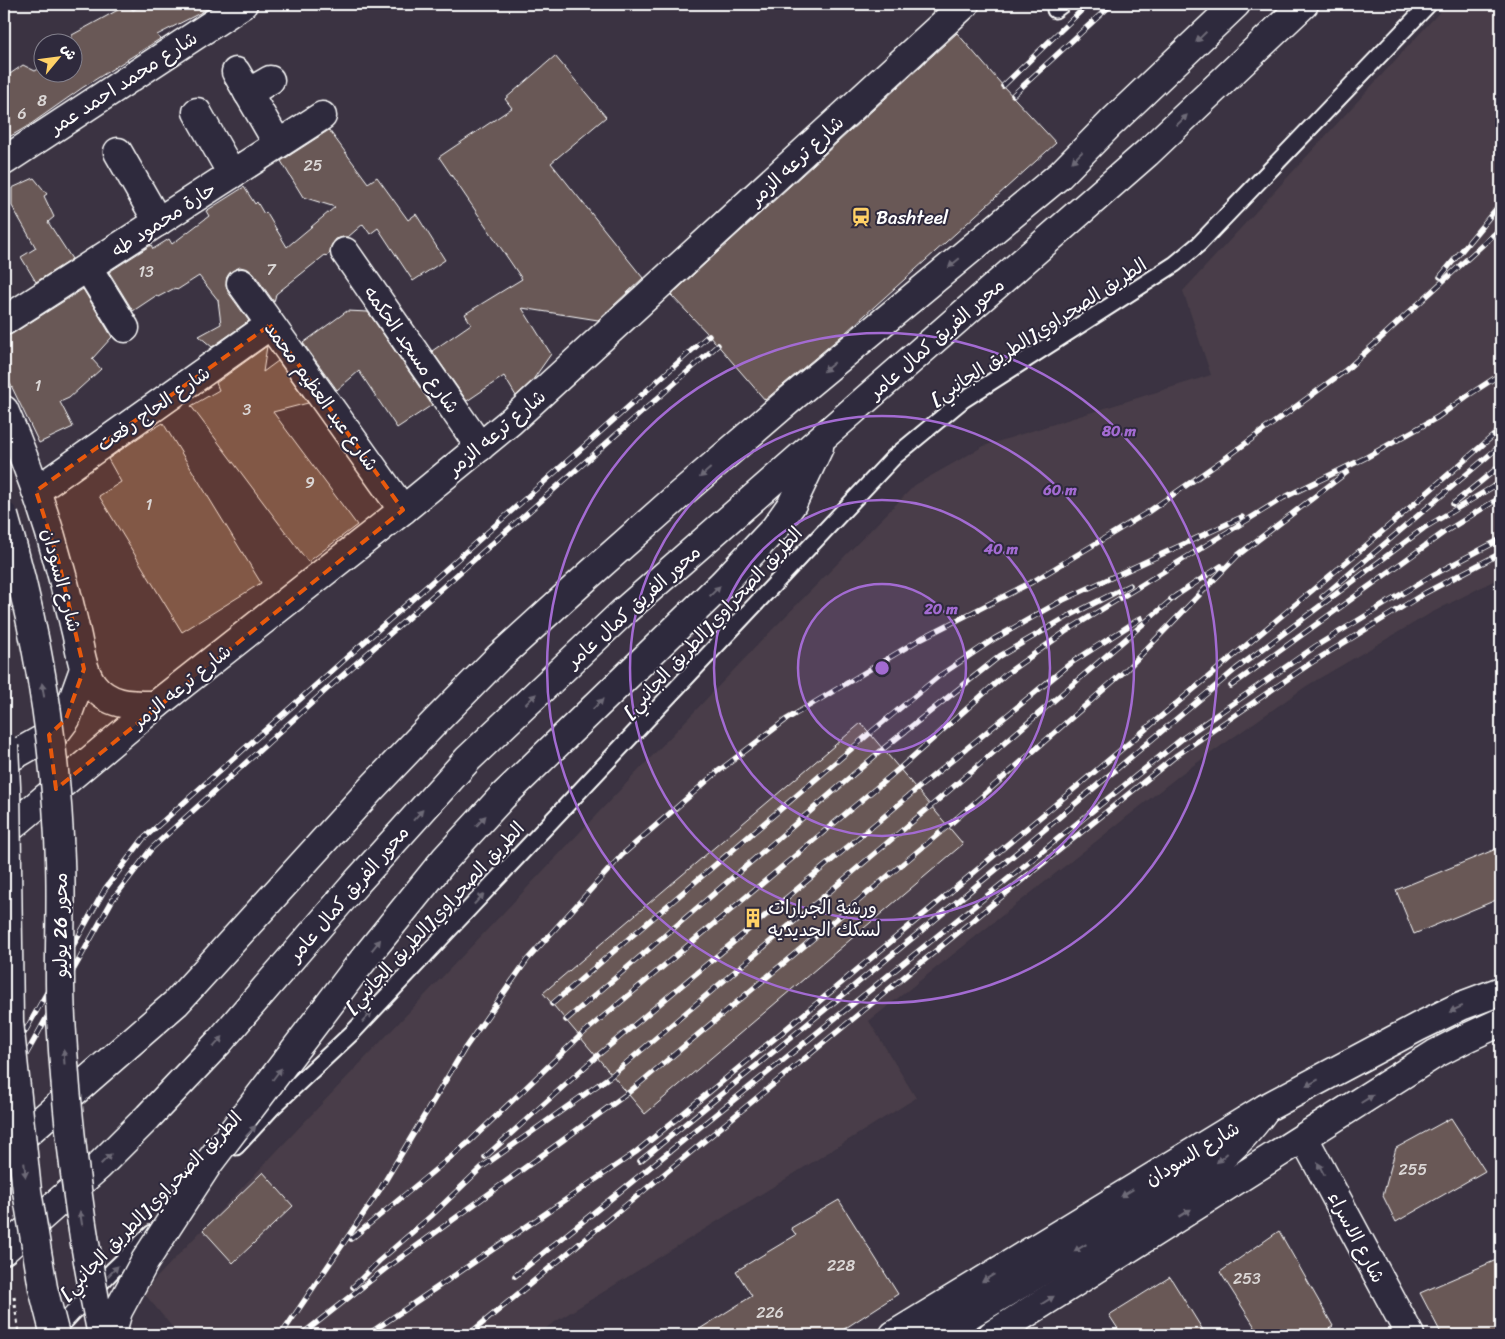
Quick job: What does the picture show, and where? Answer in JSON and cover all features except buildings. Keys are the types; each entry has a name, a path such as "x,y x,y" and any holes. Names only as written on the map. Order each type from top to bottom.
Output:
{"main road":[{"name":"شارع محمد احمد عمر","path":"4,160 243,4"},
{"name":"شارع ترعه الزمر","path":"4,833 156,705 403,510 510,422 965,4"},
{"path":"4,1153 176,1003 370,790 498,658 677,497 794,396 1060,175 1111,123 1236,4"},
{"name":"محور الفريق كمال عامر","path":"4,1250 98,1167 219,1042 357,882 468,759 622,614 1147,153 1304,4"},
{"path":"251,82 278,144"},
{"path":"197,112 232,174"},
{"name":"حارة محمود طه","path":"4,321 322,116"},
{"path":"118,152 158,222"},
{"name":"شارع مسجد الحكمه","path":"345,252 480,447"},
{"path":"88,268 126,328"},
{"name":"شارع عبد العظيم محمد","path":"241,283 403,510"},
{"name":"شارع الحاج رفعت","path":"36,491 270,325"},
{"name":"شارع السودان","path":"4,410 36,491 59,564 84,669 94,686 110,700 131,705 156,705"},
{"path":"111,1335 118,1311 145,1261 214,1156 356,969 445,859 502,797 722,584 775,528 792,504 825,435"},
{"name":"محور 26 يوليو","path":"4,516 18,564 34,635 55,777 60,861 61,1016 67,1097 75,1181 102,1335"},
{"path":"4,761 57,731 66,719 84,669"},
{"path":"4,746 10,1022 27,1192 43,1288 58,1330"},
{"name":"شارع السودان","path":"894,1335 1266,1108 1418,1027 1461,1006 1501,991"},
{"path":"992,1335 1436,1054 1501,1022"},
{"path":"934,1335 1197,1178 1227,1154 1266,1108"},
{"name":"شارع الاسراء","path":"1304,1138 1410,1335"}],"lane":[{"name":"الطريق الصحراوي[الطريق الجانبي]","path":"58,1330 113,1270 187,1198 269,1111 353,1032 894,457 963,400 1175,264 1198,244 1429,4"}],"path":[{"path":"13,1287 20,1335"}],"highlighted area":[{"path":"270,325 403,510 56,789 49,735 66,719 84,669 59,563 36,491"}],"shaded area":[{"path":"1447,4 1501,4 1501,577 1431,613 1308,685 1181,774 869,1021 916,1098 550,1325 538,1335 179,1335 143,1292 772,630 915,485 984,446 1211,375 1183,291"}],"railway":[{"path":"1003,86 1088,4"},
{"path":"1013,95 1112,4"},
{"path":"1440,277 1501,203"},
{"path":"281,1335 379,1191 465,1048 527,960 622,855 716,773 787,719 922,638 1032,582 1148,512 1227,457 1346,370 1501,228"},
{"path":"4,1069 105,889 143,839 709,335"},
{"path":"4,1094 113,899 152,848 326,690 718,345"},
{"path":"351,1239 469,1142 580,1036 900,768 1006,674 1065,632 1283,498 1367,457 1438,417 1501,374"},
{"path":"367,1335 636,1152 1363,548 1501,429"},
{"path":"1322,597 1501,445"},
{"path":"1453,504 1501,465"},
{"path":"301,1335 385,1269 628,1093 948,826 1126,670 1238,555 1347,472"},
{"path":"640,1161 1020,850 1236,669 1424,528 1501,482"},
{"path":"1231,686 1443,533 1501,497"},
{"path":"552,1004 939,676 994,639 1063,600 1242,517"},
{"path":"515,1276 1183,738 1316,646 1431,576 1501,539"},
{"path":"468,1335 1177,755 1311,663 1425,593 1501,553"},
{"path":"1171,599 1221,566"},
{"path":"566,1020 883,749 1000,656 1067,617 1130,585"},
{"path":"353,1287 482,1167 612,1075 931,806 1177,595"},
{"path":"485,1157 597,1056 917,789 1071,663 1141,618"}],"place":[{"name":"Bashteel","path":"861,217"},
{"name":"ورشة الجرارات لسكك الحديديه","path":"753,918"}]}
